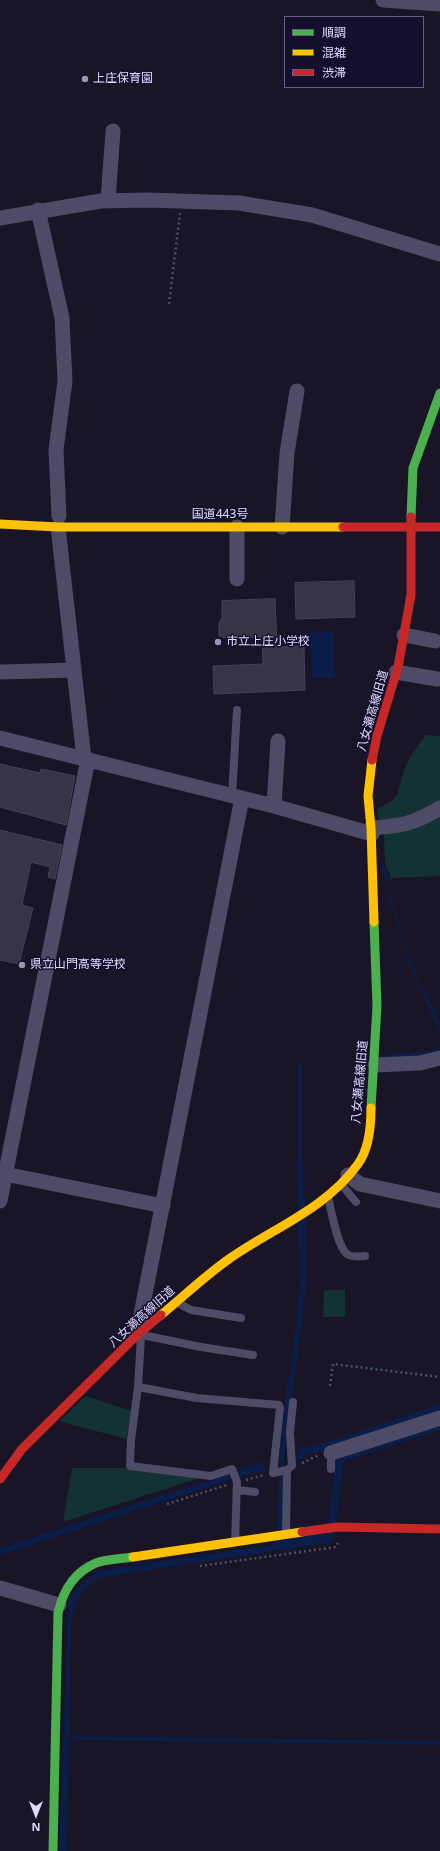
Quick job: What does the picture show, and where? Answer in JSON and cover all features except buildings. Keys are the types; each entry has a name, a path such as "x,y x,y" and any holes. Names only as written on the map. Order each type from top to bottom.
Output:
{"main road":[{"name":"八女瀬高線旧道","path":"0,1479 22,1449 176,1301 229,1259 313,1208 327,1196 359,1163 366,1146 374,1065 377,1006 372,831 368,796 371,764 376,736 396,672 412,595 411,527 413,468 440,393"},
{"name":"国道443号","path":"0,524 58,521 237,526 440,527"},
{"path":"53,1851 58,1613 62,1594 75,1576 96,1563 337,1527 440,1529"}],"street":[{"path":"383,0 440,4"},
{"path":"108,201 113,131"},
{"path":"0,218 38,210 108,201 238,203 312,215 440,254"},
{"path":"0,1201 86,759 74,670 58,521 56,450 65,381 62,318 38,210"},
{"path":"282,526 287,453 297,391"},
{"path":"237,526 237,579"},
{"path":"404,635 435,641"},
{"path":"0,672 74,670"},
{"path":"396,672 437,679"},
{"path":"0,738 372,831 404,825 424,818 440,808"},
{"path":"274,806 278,740"},
{"path":"139,1335 237,797"},
{"path":"374,1065 420,1063 440,1058"},
{"path":"5,1174 163,1206"},
{"path":"344,1179 360,1184 440,1201"},
{"path":"331,1453 440,1418"},
{"path":"0,1588 59,1605"}],"lane":[{"path":"236,710 237,797"},
{"path":"344,1179 356,1202"},
{"path":"327,1196 340,1241 346,1253 352,1256 365,1256"},
{"path":"176,1301 191,1310 241,1318"},
{"path":"234,1542 237,1486 232,1468 211,1476 130,1466 131,1440 138,1387 139,1335 253,1356"},
{"path":"138,1387 196,1398 279,1405 280,1408 273,1473 290,1468"},
{"path":"286,1535 290,1468 290,1433 293,1402"},
{"path":"331,1453 331,1469"},
{"path":"237,1486 255,1492"}],"path":[{"path":"169,304 182,201"},
{"path":"330,1386 333,1364 440,1377"},
{"path":"290,1468 322,1454 331,1453"},
{"path":"167,1504 208,1489 237,1486 273,1473"}],"green space":[{"path":"426,735 440,736 440,804 427,811 379,823 377,809 392,801 397,795 405,767 412,754"},
{"path":"440,815 440,876 391,878 385,863 384,834"},
{"path":"324,1290 345,1290 345,1317 323,1317"},
{"path":"86,1396 131,1411 126,1439 59,1421"},
{"path":"72,1468 126,1468 199,1478 63,1522"}],"water":[{"path":"333,631 335,678 312,679 310,632"},
{"path":"389,891 415,973 437,1016 440,1032 411,969 387,892"},
{"path":"440,1049 440,1052 416,1056 381,1058 380,1056"},
{"path":"298,1064 302,1064 302,1159 306,1218 306,1287 283,1467 279,1467 288,1377 290,1377 300,1286 297,1173"},
{"path":"440,1404 440,1412 308,1455 299,1460 296,1450 337,1439"},
{"path":"440,1422 440,1430 344,1461 333,1542 103,1577 96,1580 84,1590 74,1608 71,1623 67,1851 59,1851 69,1596 97,1571 277,1544 279,1474 283,1473 283,1527 328,1524 335,1466 334,1462 336,1462 336,1456"},
{"path":"262,1461 265,1470 232,1479 0,1555 0,1548 237,1471"}],"waterway":[{"path":"382,866 387,878"},
{"path":"74,1738 440,1743"}],"traffic: fast":[{"path":"411,517 413,468 440,393"},
{"path":"371,1108 377,1006 374,922"},
{"path":"53,1851 58,1613 60,1605 66,1590 71,1583 88,1567 96,1563 133,1557"}],"traffic: slow":[{"path":"0,524 58,527 343,527"},
{"path":"372,760 368,796 371,828 374,922"},
{"path":"161,1315 220,1265 315,1206 345,1180 358,1164 365,1151 371,1122 371,1108"},
{"path":"133,1557 302,1532"}],"traffic: jam":[{"path":"372,760 377,736 398,667 411,595 411,517"},
{"path":"343,527 440,527"},
{"path":"0,1479 22,1449 137,1335 161,1315"},
{"path":"302,1532 337,1527 440,1529"}],"place":[{"name":"上庄保育園","path":"85,79"},
{"name":"市立上庄小学校","path":"218,642"},
{"name":"県立山門高等学校","path":"22,965"}]}
